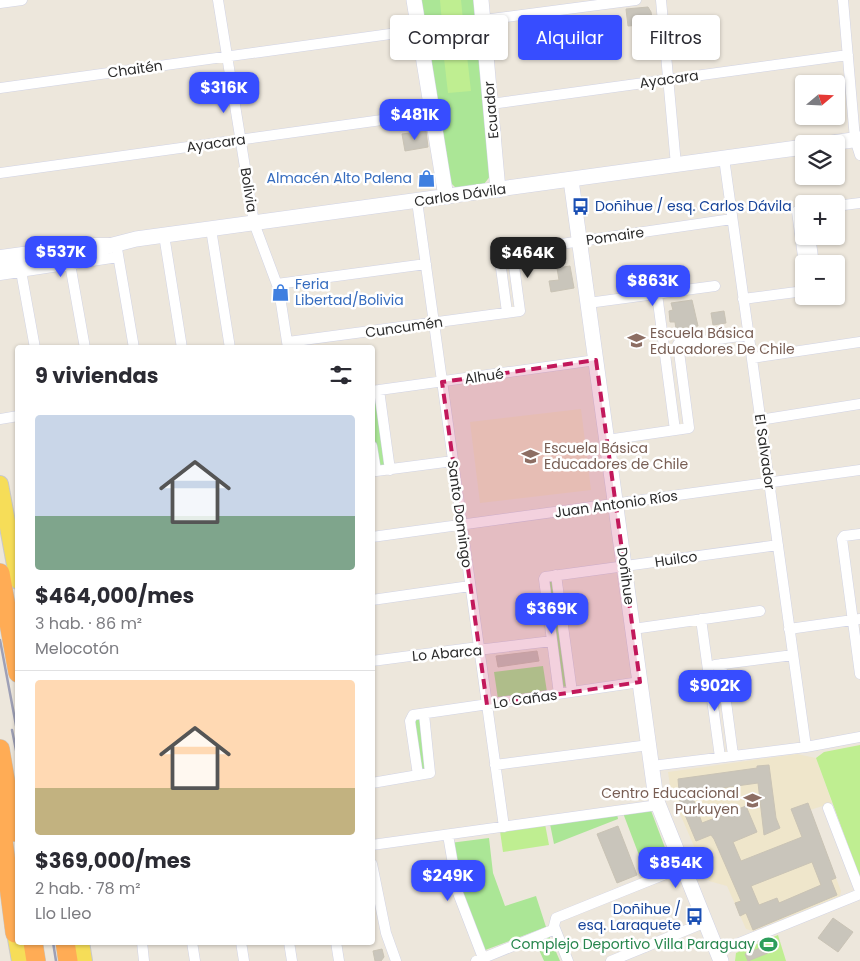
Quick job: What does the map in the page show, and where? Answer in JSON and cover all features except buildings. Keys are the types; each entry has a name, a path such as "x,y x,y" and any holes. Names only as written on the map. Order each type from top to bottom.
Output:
{"highway":[{"path":"6,579 15,624"},
{"path":"6,579 15,650"},
{"path":"0,749 15,833"},
{"path":"0,816 15,933"},
{"path":"33,945 36,961"},
{"path":"65,945 68,961"}],"main road":[{"path":"0,484 6,579"},
{"path":"0,851 15,933"},
{"path":"17,945 20,961"},
{"path":"81,945 84,961"}],"street":[{"path":"0,3 22,0"},
{"name":"Bolivia","path":"218,0 254,223 277,284 288,345"},
{"path":"414,0 416,15"},
{"name":"Ecuador","path":"481,0 482,15"},
{"path":"508,17 636,0"},
{"path":"661,0 676,165"},
{"path":"843,0 860,155"},
{"name":"Chaitén","path":"0,88 390,34"},
{"name":"Ayacara","path":"491,104 848,55"},
{"path":"424,60 446,197"},
{"name":"Ecuador","path":"487,60 498,190"},
{"name":"Ayacara","path":"0,172 432,113"},
{"path":"845,141 858,139"},
{"name":"Carlos Dávila","path":"0,274 70,264 164,235 795,148"},
{"name":"El Salvador","path":"724,158 806,746"},
{"name":"Doñihue","path":"571,180 658,805 719,956"},
{"name":"Santo Domingo","path":"417,201 504,827"},
{"path":"845,205 860,203"},
{"name":"Pomaire","path":"507,312 498,253 732,220"},
{"path":"211,229 230,345"},
{"path":"164,235 182,345"},
{"name":"Carlos Dávila","path":"0,255 88,243 117,250"},
{"path":"117,250 133,345"},
{"name":"Carlos Dávila","path":"0,265 117,250"},
{"name":"Cuncumén","path":"288,345 434,322 520,311 512,251"},
{"path":"70,264 84,345"},
{"path":"277,284 426,264"},
{"path":"21,271 33,345"},
{"path":"588,303 715,286"},
{"path":"744,299 795,291"},
{"path":"657,294 675,430"},
{"path":"607,440 689,428 678,344 748,335"},
{"path":"752,358 860,342"},
{"name":"Alhué","path":"376,391 596,360"},
{"path":"376,391 390,470"},
{"path":"760,420 860,404"},
{"path":"0,419 15,416"},
{"path":"375,465 376,471 453,461"},
{"name":"Juan Antonio Ríos","path":"375,537 860,470"},
{"path":"860,534 843,538 856,620 860,674"},
{"name":"Huilco","path":"552,641 544,577 778,545"},
{"path":"556,575 572,692"},
{"path":"375,600 470,586"},
{"path":"633,628 760,611"},
{"path":"701,619 720,757"},
{"path":"789,629 856,620"},
{"path":"552,641 559,694"},
{"name":"Lo Abarca","path":"375,660 552,641"},
{"path":"708,666 793,655"},
{"path":"721,664 734,756"},
{"name":"Lo Cañas","path":"418,776 411,718 424,714 640,682"},
{"path":"375,783 418,776 430,772 424,714"},
{"path":"652,766 860,737"},
{"path":"495,765 649,745"},
{"path":"375,845 658,805"},
{"path":"719,956 860,892 828,808"},
{"path":"448,835 458,893 480,960 683,867"},
{"path":"375,879 386,933 396,961"},
{"path":"611,961 706,922"},
{"path":"555,925 568,961"},
{"path":"142,945 144,961"},
{"path":"192,945 195,961"},
{"path":"241,945 244,961"},
{"path":"289,945 292,961"},
{"path":"336,945 339,961"}],"highlighted area":[{"path":"596,360 640,682 487,705 442,382"}],"shaded area":[{"name":"Escuela Básica Educadores de Chile","path":"581,409 591,490 480,503 470,422"},
{"path":"797,754 816,758 832,803 810,810 841,891 840,896 753,931 746,929 727,886 709,881 671,793 668,772"}],"green space":[{"path":"420,0 476,0 477,15 422,15"},
{"path":"440,0 461,0 462,15 441,15"},
{"path":"429,60 481,60 491,175 481,188 459,191 447,179"},
{"path":"444,60 467,60 471,91 448,93"},
{"path":"375,396 377,396 387,465 379,467 375,441"},
{"path":"555,578 570,686 561,687 546,579"},
{"path":"543,666 547,692 498,699 494,672"},
{"path":"420,717 429,769 421,771 414,718"},
{"path":"860,745 860,878 816,758 824,752"},
{"path":"650,808 670,861 645,871 623,813"},
{"path":"617,814 618,819 554,844 550,824"},
{"path":"545,824 549,845 503,852 500,831"},
{"path":"489,838 493,873 505,906 536,896 546,927 480,952 458,894 450,843"},
{"name":"Complejo Deportivo Villa Paraguay","path":"778,935 786,961 735,961 736,953"},
{"path":"550,937 560,961 544,961 536,943"}],"railway":[{"path":"0,640 15,720"},
{"path":"12,730 15,745"},
{"path":"53,945 56,961"}],"place":[{"name":"Almacén Alto Palena","path":"426,178"},
{"name":"Doñihue / esq. Carlos Dávila","path":"581,206"},
{"name":"Feria Libertad/Bolivia","path":"281,292"},
{"name":"Escuela Básica Educadores De Chile","path":"636,341"},
{"name":"Escuela Básica Educadores de Chile","path":"530,456"},
{"name":"Centro Educacional Purkuyen","path":"753,801"},
{"name":"Doñihue / esq. Laraquete","path":"695,917"},
{"name":"Complejo Deportivo Villa Paraguay","path":"769,944"}]}
